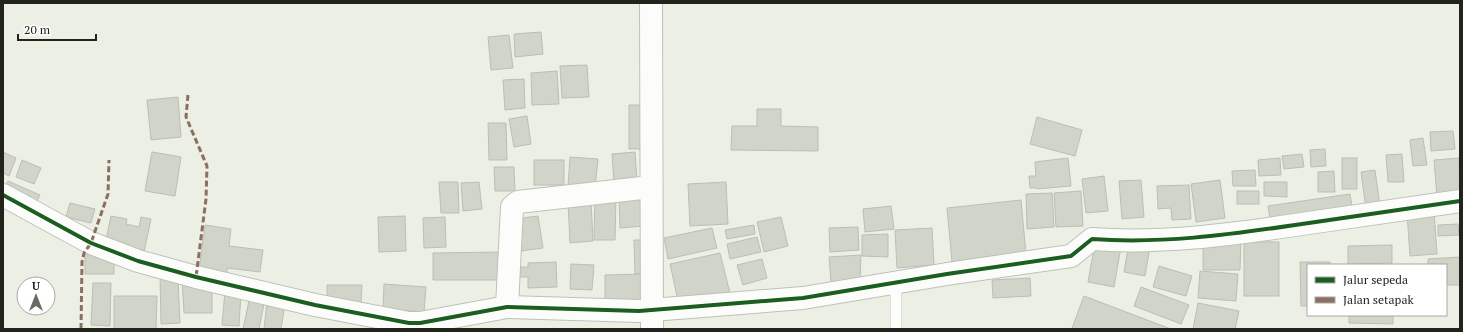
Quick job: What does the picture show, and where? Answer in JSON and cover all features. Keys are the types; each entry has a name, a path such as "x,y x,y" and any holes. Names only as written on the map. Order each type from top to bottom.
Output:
{"street":[{"path":"651,3 652,320"},
{"path":"507,307 512,207 514,205 518,202 651,187"},
{"path":"3,195 91,243 138,261 196,278 409,326 507,307 639,312 652,320 1071,256 1092,239 1137,241 1237,233 1460,201"}],"lane":[{"path":"896,282 896,329"}],"building":[{"path":"541,32 543,54 515,57 514,34"},
{"path":"509,35 513,68 491,70 488,37"},
{"path":"587,65 589,97 562,98 560,66"},
{"path":"557,71 559,104 532,105 531,73"},
{"path":"524,79 525,108 505,110 503,80"},
{"path":"178,97 181,137 151,140 147,100"},
{"path":"629,105 643,105 644,149 629,149"},
{"path":"757,109 781,109 781,126 818,127 818,151 731,150 732,126 757,126"},
{"path":"527,116 531,144 514,147 509,119"},
{"path":"1037,117 1082,130 1075,156 1030,144"},
{"path":"488,123 506,123 507,160 489,160"},
{"path":"1453,131 1455,149 1431,151 1430,132"},
{"path":"1423,138 1427,165 1413,166 1410,140"},
{"path":"1325,149 1326,166 1311,167 1310,150"},
{"path":"3,152 16,158 9,176 3,173"},
{"path":"152,152 181,157 175,196 145,191"},
{"path":"635,152 637,181 614,183 612,154"},
{"path":"1302,154 1304,167 1284,169 1282,156"},
{"path":"1402,154 1404,182 1388,182 1386,155"},
{"path":"570,157 598,159 595,188 568,186"},
{"path":"1068,158 1071,186 1037,189 1030,188 1029,176 1036,176 1035,162"},
{"path":"1280,158 1281,175 1259,176 1258,160"},
{"path":"1342,158 1357,158 1357,189 1342,189"},
{"path":"1459,158 1460,194 1437,196 1434,160"},
{"path":"22,160 41,168 34,184 16,177"},
{"path":"534,160 564,160 564,185 534,185"},
{"path":"494,167 514,167 515,191 495,191"},
{"path":"1255,170 1256,186 1233,186 1232,171"},
{"path":"1375,170 1380,206 1366,209 1361,172"},
{"path":"1334,171 1335,192 1318,192 1318,172"},
{"path":"1104,176 1108,211 1086,213 1082,179"},
{"path":"1141,180 1144,217 1122,219 1119,181"},
{"path":"1220,180 1225,218 1196,222 1191,184"},
{"path":"8,181 40,195 34,207 3,191"},
{"path":"439,182 458,182 459,213 441,213"},
{"path":"479,182 482,209 463,211 461,183"},
{"path":"726,182 728,224 690,226 688,184"},
{"path":"1264,182 1287,182 1287,197 1264,196"},
{"path":"1189,185 1191,219 1172,220 1171,208 1158,209 1157,186"},
{"path":"1081,191 1083,226 1056,227 1054,193"},
{"path":"1237,191 1259,191 1259,204 1237,204"},
{"path":"1052,193 1054,227 1027,229 1026,194"},
{"path":"642,194 644,226 620,228 619,195"},
{"path":"1350,194 1353,213 1271,225 1268,206"},
{"path":"595,197 616,197 615,240 594,240"},
{"path":"1021,200 1026,254 952,262 947,208"},
{"path":"591,201 593,241 570,243 568,202"},
{"path":"70,203 95,209 91,223 66,217"},
{"path":"891,206 894,229 865,232 863,209"},
{"path":"1434,211 1437,254 1410,256 1407,213"},
{"path":"111,216 127,219 126,224 139,227 141,217 151,219 144,252 105,244"},
{"path":"405,216 406,251 379,252 378,217"},
{"path":"538,216 543,248 520,251 515,219"},
{"path":"445,217 446,247 424,248 423,218"},
{"path":"781,217 788,246 764,252 757,222"},
{"path":"1458,224 1459,235 1438,236 1438,225"},
{"path":"205,225 231,229 229,246 263,250 260,272 227,268 227,274 199,270"},
{"path":"754,225 755,234 727,239 725,230"},
{"path":"858,227 859,250 830,252 829,228"},
{"path":"712,228 717,248 668,259 664,238"},
{"path":"932,228 934,265 897,268 895,230"},
{"path":"888,234 888,257 862,256 862,235"},
{"path":"757,237 761,252 730,259 727,244"},
{"path":"1203,239 1241,240 1240,270 1203,270"},
{"path":"634,240 648,240 649,274 635,274"},
{"path":"1244,242 1279,242 1279,296 1244,296"},
{"path":"1095,243 1121,247 1114,287 1088,282"},
{"path":"1129,243 1150,247 1145,276 1124,272"},
{"path":"1392,245 1392,263 1348,264 1348,246"},
{"path":"500,252 501,280 433,280 433,253"},
{"path":"720,253 730,293 679,305 670,264"},
{"path":"85,254 114,255 114,274 85,274"},
{"path":"861,255 860,282 831,282 829,257"},
{"path":"1460,257 1460,285 1447,285 1447,264 1428,264 1428,259"},
{"path":"762,259 767,278 743,285 737,265"},
{"path":"556,262 557,287 528,288 528,277 519,277 519,267 528,267 528,263"},
{"path":"1300,262 1330,262 1330,264 1307,264 1307,306 1301,306"},
{"path":"571,264 594,265 592,290 570,289"},
{"path":"1159,266 1192,276 1186,296 1153,287"},
{"path":"1200,271 1238,274 1236,301 1198,298"},
{"path":"160,274 178,279 180,323 161,324"},
{"path":"644,274 644,301 605,302 605,275"},
{"path":"182,278 212,287 212,313 184,313"},
{"path":"1030,278 1031,296 993,298 992,280"},
{"path":"93,283 111,283 110,326 91,325"},
{"path":"384,284 426,287 424,312 383,309"},
{"path":"327,285 362,285 361,304 327,304"},
{"path":"1141,287 1189,305 1181,324 1134,306"},
{"path":"225,291 241,293 239,326 222,325"},
{"path":"114,296 157,296 156,329 114,329"},
{"path":"250,296 265,299 259,329 243,329"},
{"path":"1084,296 1171,329 1072,328"},
{"path":"267,302 285,304 281,329 264,329"},
{"path":"1198,303 1239,311 1235,329 1193,329"},
{"path":"1349,316 1393,316 1393,324 1349,323"}],"marked path":[{"path":"188,95 186,117 207,166 206,199 196,277"},
{"path":"81,329 82,262 84,253 91,243 108,194 109,160"}],"cycle path":[{"path":"3,195 91,243 138,261 196,277 315,305 409,323 420,323 507,307 639,311 803,298 947,274 1071,256 1092,239 1143,240 1194,238 1270,229 1460,201"}]}
